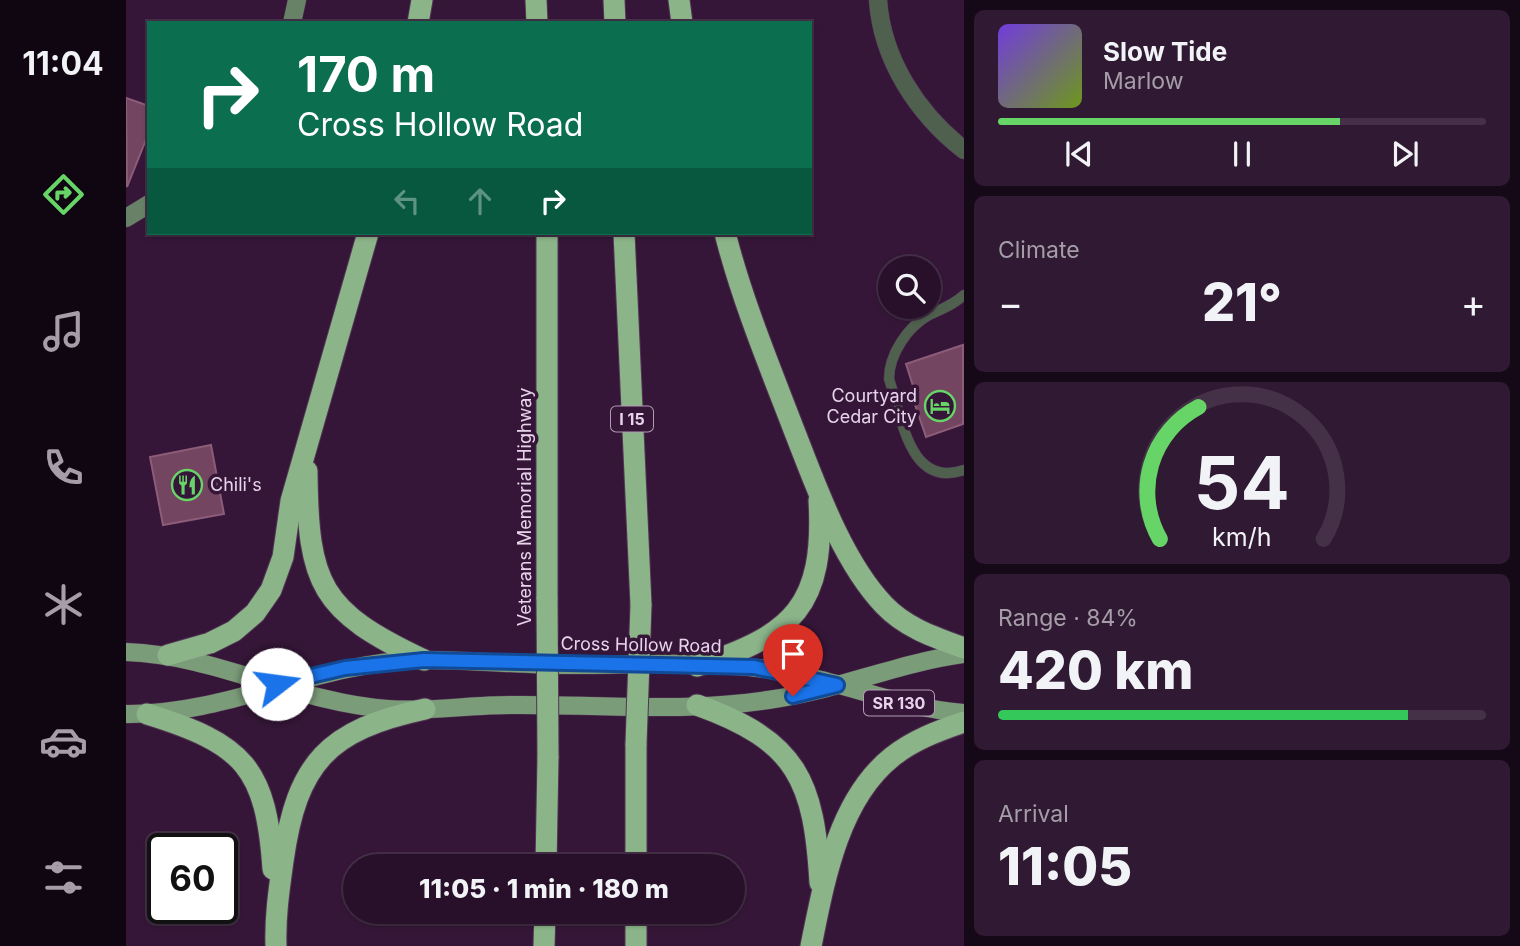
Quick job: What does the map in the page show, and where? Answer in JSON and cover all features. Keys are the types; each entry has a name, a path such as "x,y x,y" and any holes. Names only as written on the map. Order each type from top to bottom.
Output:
{"highway":[{"path":"418,21 422,0"},
{"path":"536,0 537,21"},
{"path":"614,0 615,21"},
{"path":"679,0 682,21"},
{"path":"168,655 222,638 245,623 263,603 283,557 291,500 367,235"},
{"name":"Veterans Memorial Highway","path":"546,854 547,235"},
{"name":"I 15","path":"624,235 640,605 636,854"},
{"path":"726,235 761,345 818,492 861,576 885,606 918,630 964,648"},
{"path":"307,452 308,535 323,584 338,606 363,629 424,660"},
{"path":"697,666 745,650 766,639 797,610 814,580 820,555 818,492"},
{"path":"697,705 740,723 769,742 799,776 816,820 821,895"},
{"path":"276,917 290,816 311,771 328,750 352,732 378,720 425,709"},
{"path":"137,714 207,735 246,766 260,792 268,819 276,946"},
{"path":"811,946 821,895 850,813 873,776 900,751 964,722"},
{"path":"544,946 545,924"},
{"path":"636,924 636,946"}],"main road":[{"path":"292,21 297,0"},
{"path":"126,218 147,205"},
{"name":"Cross Hollow Road","path":"126,652 168,655 220,666 364,706 425,709 507,705 697,705 770,700 837,685 917,662 964,654"},
{"name":"Cross Hollow Road","path":"137,714 201,707 277,684 345,668 424,660 772,670 909,705 964,713"}],"street":[{"path":"878,0 892,59 916,103 941,132 964,150"}],"lane":[{"path":"964,295 919,323 892,356 889,379 909,438 921,463 935,474 944,475 964,470"}],"building":[{"path":"126,98 147,105 147,137 127,187"},
{"name":"Courtyard Cedar City","path":"963,345 963,424 926,437 910,390 914,389 906,364"},
{"name":"Chili's","path":"211,445 224,514 163,525 150,457"}],"place":[{"name":"Courtyard Cedar City","path":"940,406"},
{"name":"Chili's","path":"187,485"}],"route":[{"path":"277,684 345,668 424,660 512,664 754,667 799,674 837,685 793,696"}]}
